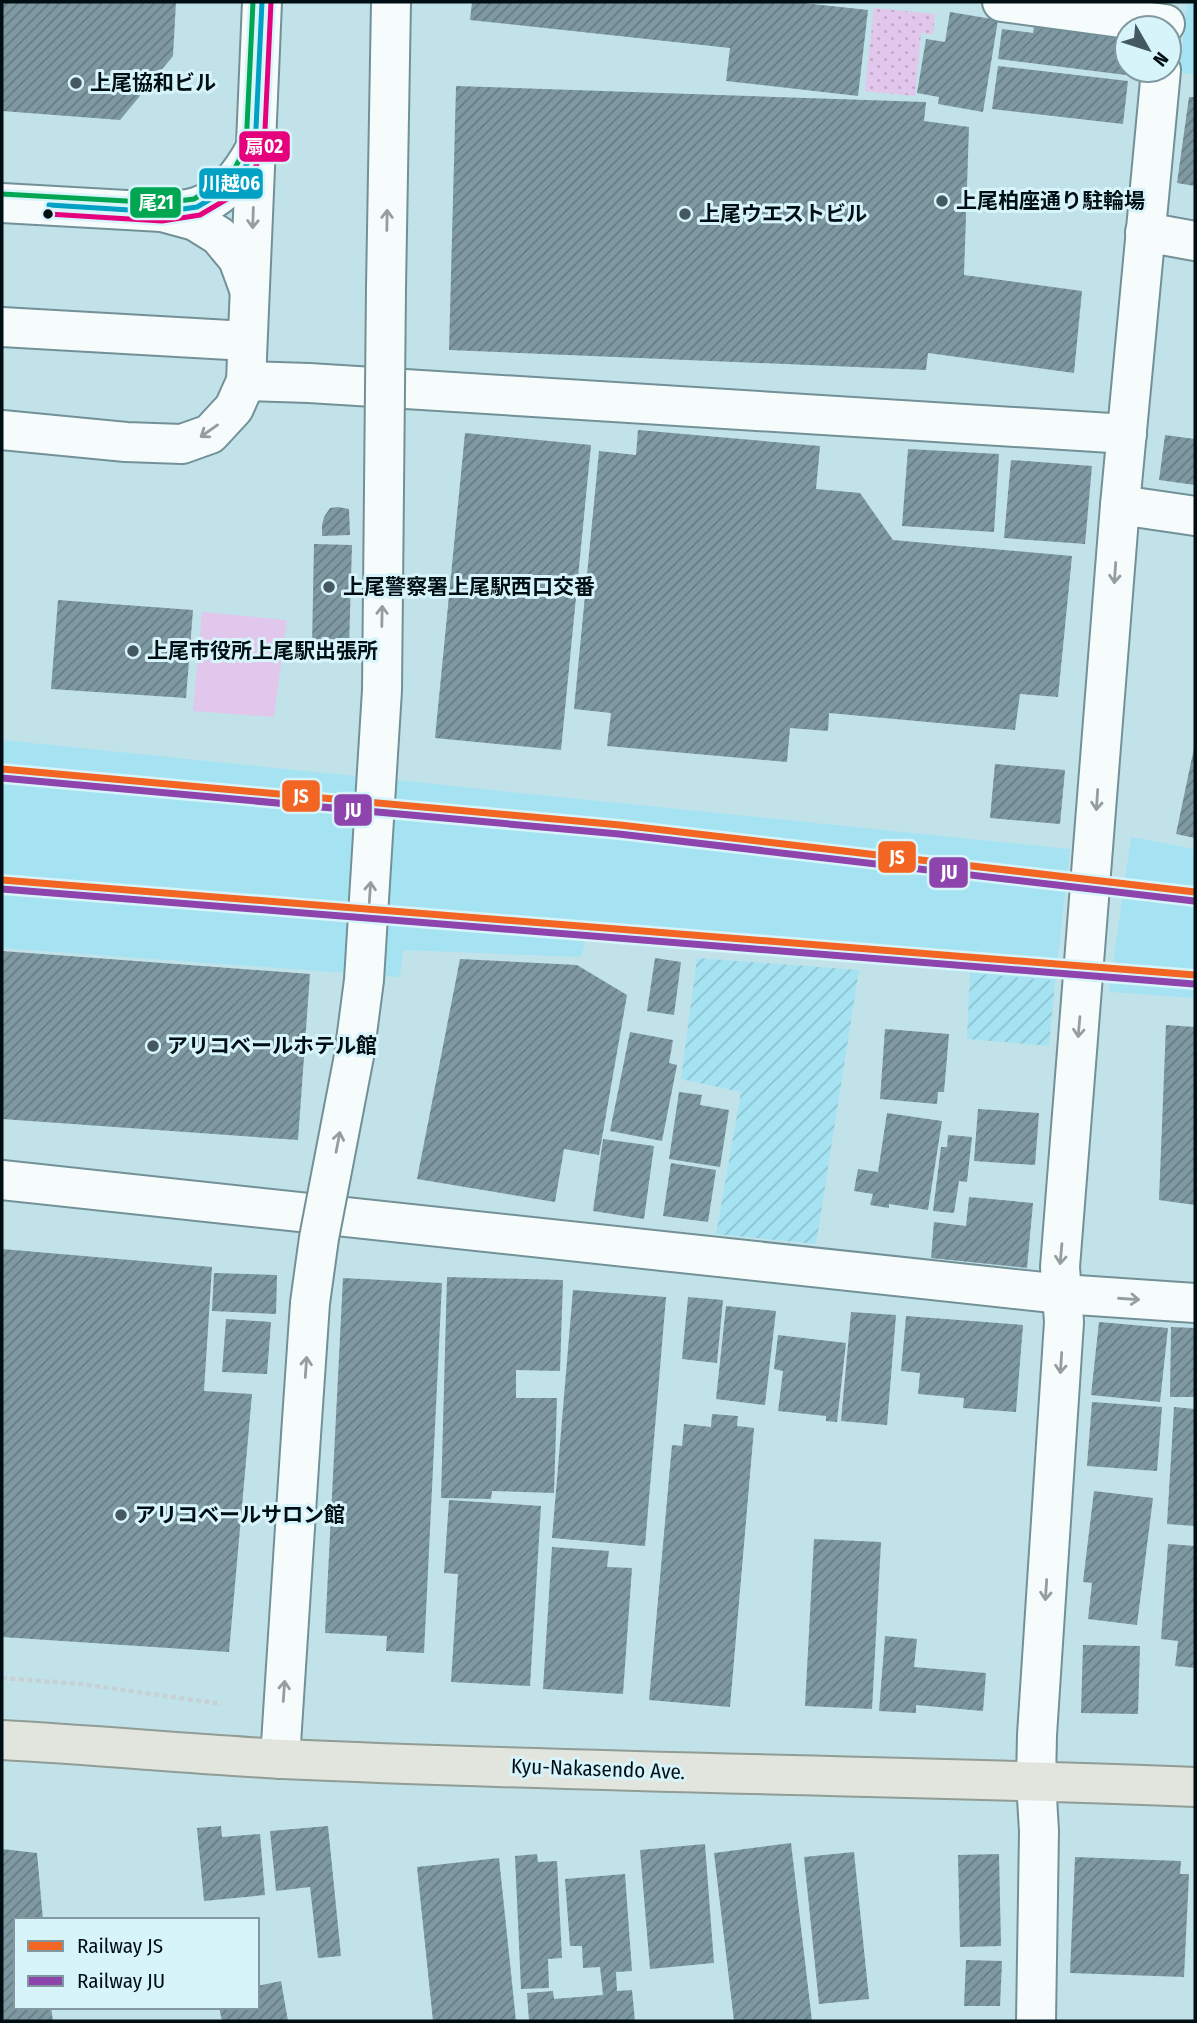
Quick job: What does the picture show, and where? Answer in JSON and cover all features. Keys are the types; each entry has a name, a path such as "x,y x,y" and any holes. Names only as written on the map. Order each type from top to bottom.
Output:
{"main road":[{"name":"Kyu-Nakasendo Ave.","path":"2,1740 280,1759 1195,1787"}],"street":[{"path":"2,430 126,442 182,444 210,434 234,408 246,381 262,2"},
{"path":"280,1759 310,1303 319,1238 354,1056 364,980 382,690 391,2"},
{"path":"1002,2 1125,14"},
{"path":"1036,2021 1039,1830 1036,1781 1064,1322 1060,1267 1120,505 1160,84"},
{"path":"2,203 162,212 197,207 221,192 242,173 255,149"},
{"path":"162,212 195,221 219,236 238,259 250,291"},
{"path":"1145,232 1195,241"},
{"path":"2,327 247,341"},
{"path":"246,381 1126,434"},
{"path":"1120,505 1195,516"},
{"path":"2,1180 1062,1294 1195,1303"}],"path":[{"path":"2,1678 81,1684 233,1706"}],"shaded area":[{"path":"1187,2 1195,2 1195,75 1183,73"},
{"path":"874,8 935,14 933,34 921,33 915,96 865,91"},
{"path":"202,612 287,620 274,717 193,711"},
{"path":"2,740 1070,849 1055,981 587,936 581,957 403,950 400,977 2,948"},
{"path":"1131,837 1195,849 1195,998 1109,992"},
{"path":"697,958 859,970 816,1244 716,1234 741,1092 681,1079"},
{"path":"970,973 1055,981 1049,1046 967,1039"}],"building":[{"name":"上尾協和ビル","path":"2,2 176,2 173,56 120,120 2,111"},
{"path":"472,2 794,2 868,10 858,96 726,81 730,48 470,20"},
{"path":"950,12 998,20 983,112 938,104 939,97 917,93 926,39 945,42"},
{"path":"1035,21 1113,31 1113,73 998,59 1002,29 1033,33"},
{"path":"998,66 1113,79 1113,84 1128,84 1123,124 992,109"},
{"name":"上尾ウエストビル","path":"456,86 926,102 924,121 969,127 964,275 1082,291 1074,373 928,353 926,370 449,350"},
{"path":"1189,97 1195,97 1195,186 1177,183"},
{"path":"638,430 820,446 816,489 860,493 893,540 1072,556 1058,697 1020,694 1015,730 829,713 828,731 790,728 787,762 607,746 611,713 574,709 599,451 636,455"},
{"path":"465,433 591,445 561,750 435,738"},
{"path":"1165,435 1195,439 1195,485 1159,480"},
{"path":"908,449 999,454 994,532 902,526"},
{"path":"1011,460 1092,466 1085,544 1004,538"},
{"path":"330,508 349,509 350,535 322,536 324,517"},
{"path":"314,544 352,545 349,647 312,646"},
{"path":"58,600 193,610 186,698 51,689"},
{"path":"1195,748 1195,838 1176,834"},
{"path":"995,764 1065,770 1060,824 990,818"},
{"name":"アリコベールホテル館","path":"2,951 310,974 298,1140 2,1119"},
{"path":"655,958 681,962 674,1015 647,1011"},
{"path":"460,959 577,965 627,995 599,1155 564,1149 555,1202 417,1179"},
{"path":"1166,1025 1195,1027 1195,1205 1159,1200"},
{"path":"885,1029 949,1034 944,1092 938,1092 937,1104 880,1099"},
{"path":"630,1032 673,1040 669,1063 677,1065 662,1141 610,1131"},
{"path":"679,1092 702,1095 700,1105 729,1110 720,1167 669,1159"},
{"path":"978,1109 1039,1113 1035,1165 974,1161"},
{"path":"887,1113 942,1121 928,1210 889,1204 889,1208 870,1205 873,1194 854,1191 858,1169 878,1172"},
{"path":"948,1135 972,1137 967,1182 959,1181 954,1213 933,1211 941,1147 947,1147"},
{"path":"603,1139 654,1146 644,1219 593,1211"},
{"path":"671,1163 716,1170 708,1222 663,1216"},
{"path":"969,1197 1033,1203 1027,1268 931,1258 934,1222 966,1226"},
{"name":"アリコベールサロン館","path":"2,1249 212,1267 204,1391 252,1394 229,1652 2,1637"},
{"path":"214,1273 277,1275 276,1314 212,1311"},
{"path":"447,1277 563,1280 560,1371 516,1370 516,1398 557,1398 554,1493 492,1491 491,1499 441,1498"},
{"path":"343,1278 442,1283 424,1653 386,1651 387,1636 325,1633"},
{"path":"573,1290 666,1297 645,1546 552,1538"},
{"path":"688,1297 723,1300 717,1363 682,1359"},
{"path":"726,1306 776,1311 765,1405 716,1399"},
{"path":"851,1312 896,1315 887,1425 841,1421"},
{"path":"906,1316 1023,1325 1016,1412 963,1408 964,1398 918,1394 920,1373 901,1371"},
{"path":"226,1319 271,1322 267,1374 222,1372"},
{"path":"1099,1322 1168,1328 1160,1402 1091,1395"},
{"path":"1171,1327 1195,1328 1195,1397 1170,1397"},
{"path":"778,1335 846,1343 837,1422 826,1421 826,1416 778,1411 783,1371 774,1369"},
{"path":"1092,1402 1162,1407 1157,1471 1087,1466"},
{"path":"1174,1407 1195,1409 1195,1526 1167,1524"},
{"path":"712,1414 738,1416 737,1426 754,1428 730,1707 649,1700 672,1445 682,1446 684,1424 711,1427"},
{"path":"1094,1491 1153,1498 1137,1625 1088,1619 1092,1583 1083,1582"},
{"path":"449,1500 541,1506 530,1686 451,1682 458,1574 444,1573"},
{"path":"814,1539 881,1542 872,1709 805,1706"},
{"path":"1168,1544 1195,1546 1195,1668 1175,1666 1178,1641 1161,1639"},
{"path":"552,1547 609,1551 607,1567 632,1568 623,1694 543,1689"},
{"path":"885,1636 917,1639 914,1667 986,1673 983,1711 916,1705 916,1713 879,1711"},
{"path":"1083,1645 1140,1646 1138,1714 1081,1713"},
{"path":"221,1826 222,1837 260,1834 265,1895 204,1901 197,1828"},
{"path":"328,1826 341,1956 318,1958 310,1887 276,1891 270,1831"},
{"path":"791,1843 812,2021 734,2021 714,1853"},
{"path":"705,1844 714,1963 650,1969 640,1850"},
{"path":"2,1849 37,1853 43,1918 14,1918 14,2009 51,2009 53,2021 2,2021"},
{"path":"854,1852 869,1999 819,2004 804,1857"},
{"path":"537,1854 538,1862 557,1861 562,1958 548,1959 549,1988 521,1989 515,1856"},
{"path":"999,1854 1001,1946 960,1947 958,1855"},
{"path":"1075,1857 1181,1861 1180,1874 1189,1874 1184,1977 1070,1973"},
{"path":"499,1858 516,2021 433,2021 417,1867"},
{"path":"625,1874 632,1971 616,1972 617,1991 632,1990 635,2021 529,2021 527,1993 553,1991 554,1999 603,1995 600,1967 583,1968 582,1946 570,1946 565,1879"},
{"path":"966,1960 1002,1961 1000,2006 964,2006"},
{"path":"281,1981 288,2021 222,2021 219,2009 259,2009 259,1986"}],"rail line":[{"name":"JS","path":"2,769 620,825 1195,892"},
{"name":"JU","path":"2,778 619,834 1194,901"},
{"name":"JS","path":"2,880 1195,975"},
{"name":"JU","path":"2,889 1194,984"}],"transit line":[{"name":"尾21","path":"2,194 162,203 194,199 216,186 235,168 246,147 253,2"},
{"name":"川越06","path":"49,205 162,212 197,207 221,193 242,173 255,149 262,2"},
{"name":"扇02","path":"48,214 162,221 200,215 227,199 249,178 264,151 271,2"}],"place":[{"name":"上尾協和ビル","path":"76,83"},
{"name":"上尾柏座通り駐輪場","path":"942,201"},
{"name":"上尾ウエストビル","path":"685,214"},
{"name":"上尾警察署上尾駅西口交番","path":"329,587"},
{"name":"上尾市役所上尾駅出張所","path":"133,651"},
{"name":"アリコベールホテル館","path":"153,1046"},
{"name":"アリコベールサロン館","path":"121,1515"}]}
